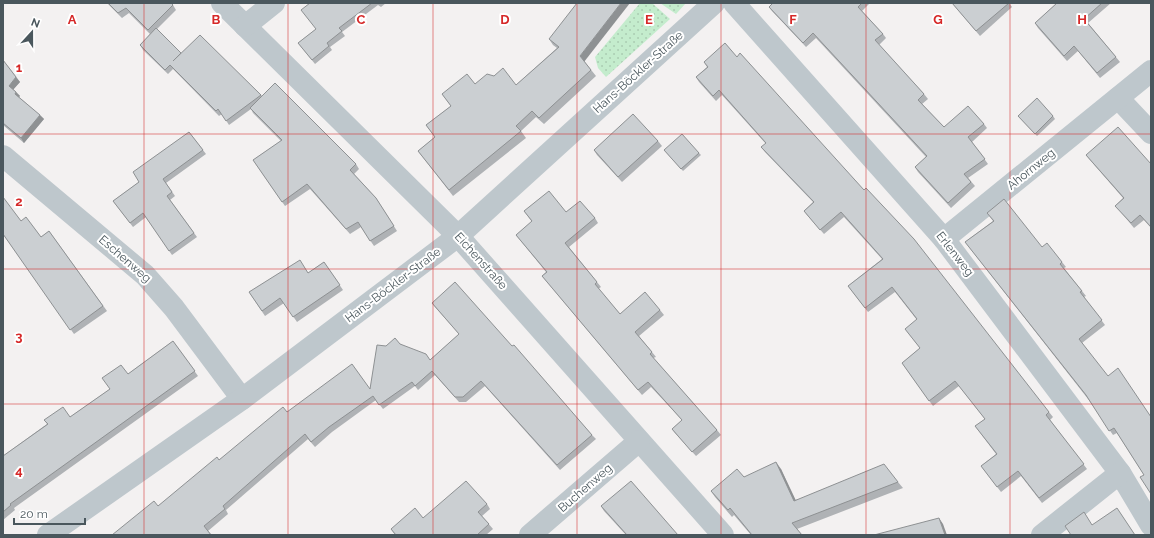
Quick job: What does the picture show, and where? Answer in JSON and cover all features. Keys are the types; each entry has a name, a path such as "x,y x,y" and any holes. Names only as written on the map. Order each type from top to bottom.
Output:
{"street":[{"name":"Eichenstraße","path":"222,3 458,236 723,535"},
{"path":"246,26 274,3"},
{"name":"Hans-Böckler-Straße","path":"48,535 242,399 458,236 714,3"},
{"name":"Erlenweg","path":"734,3 944,239 1120,474 1151,524"},
{"name":"Ahornweg","path":"944,239 1151,71"},
{"path":"1118,98 1151,132"},
{"name":"Eschenweg","path":"3,156 145,275 174,308 242,399"},
{"name":"Buchenweg","path":"530,535 639,441"},
{"path":"1042,535 1120,474"}],"green space":[{"path":"640,3 652,3 670,19 606,77 598,68 595,57"},
{"path":"660,3 686,3 676,14"}],"building":[{"path":"108,3 171,3 173,5 148,30 126,8 118,13"},
{"path":"310,3 372,3 339,28 342,31 327,43 329,46 312,60 298,43 316,29 301,10"},
{"path":"577,3 621,3 580,56 591,70 539,118 532,111 516,126 521,131 449,190 418,151 435,137 426,125 451,106 442,94 467,74 475,84 487,74 494,76 503,68 516,85 559,47 549,39"},
{"path":"773,3 862,3 858,7 883,34 875,40 924,94 918,100 944,127 968,106 984,124 968,137 985,159 964,174 971,182 948,203 915,167 927,156 813,33 803,43 769,7"},
{"path":"952,3 1009,3 976,31"},
{"path":"1057,3 1102,3 1084,19 1116,57 1097,73 1074,46 1064,56 1035,23"},
{"path":"156,28 181,53 173,61 200,35 261,95 226,121 218,109 216,111 170,65 165,70 140,45"},
{"path":"725,43 737,57 740,53 864,190 866,188 914,239 1049,412 1046,415 1084,464 1039,498 1018,471 997,487 981,466 997,454 975,426 985,419 955,381 929,401 902,363 920,348 905,329 917,319 892,287 865,308 848,286 883,259 841,212 820,230 804,211 814,202 761,147 766,143 719,90 713,96 696,77 708,67 704,62"},
{"path":"3,60 16,77 9,86 16,92 15,94 40,115 21,138 3,123"},
{"path":"275,83 356,164 350,170 376,198 394,226 370,241 358,222 346,229 307,184 282,202 253,160 282,140 250,108"},
{"path":"1037,98 1053,116 1035,134 1018,116"},
{"path":"633,114 658,141 618,177 594,150"},
{"path":"1118,127 1151,164 1151,227 1140,215 1131,223 1115,206 1124,198 1086,155"},
{"path":"189,132 203,150 163,179 172,192 167,196 194,233 169,251 143,213 130,223 113,201 139,182 133,172"},
{"path":"682,134 699,153 681,169 664,150"},
{"path":"549,191 566,212 580,201 595,218 565,243 597,282 595,284 620,314 645,292 660,310 635,332 652,352 650,354 717,430 692,452 672,429 682,420 648,382 638,390 542,276 547,272 516,235 532,221 524,211"},
{"path":"3,197 21,221 26,217 41,237 49,231 103,306 70,330 3,234"},
{"path":"1004,199 1042,247 1047,243 1062,262 1060,264 1082,291 1080,292 1102,320 1079,339 1108,376 1118,368 1151,417 1151,494 1140,477 1144,475 1114,428 1109,431 1086,395 965,242 994,221 987,213"},
{"path":"300,260 308,273 324,262 340,285 293,317 280,298 262,311 249,292"},
{"path":"455,282 512,346 514,345 592,435 557,465 481,381 463,397 455,397 432,371 415,386 412,382 379,405 373,396 329,427 311,442 305,434 223,506 225,509 204,526 211,535 112,535 154,501 158,506 217,457 219,460 283,407 287,412 352,364 370,389 377,345 386,346 395,338 400,344 426,354 430,360 459,334 432,303"},
{"path":"173,341 195,371 10,504 11,505 3,512 3,456 48,424 44,420 63,407 70,417 110,389 102,378 121,365 128,374"},
{"path":"776,462 794,501 884,464 898,482 792,523 802,535 752,535 730,508 728,510 711,491 737,469 744,477"},
{"path":"466,481 487,504 478,512 489,524 477,535 396,535 391,529 415,508 423,518"},
{"path":"631,481 678,535 627,535 601,506"},
{"path":"1117,508 1135,535 1071,535 1065,526 1084,512 1092,525"},
{"path":"939,518 945,535 874,535"}]}
